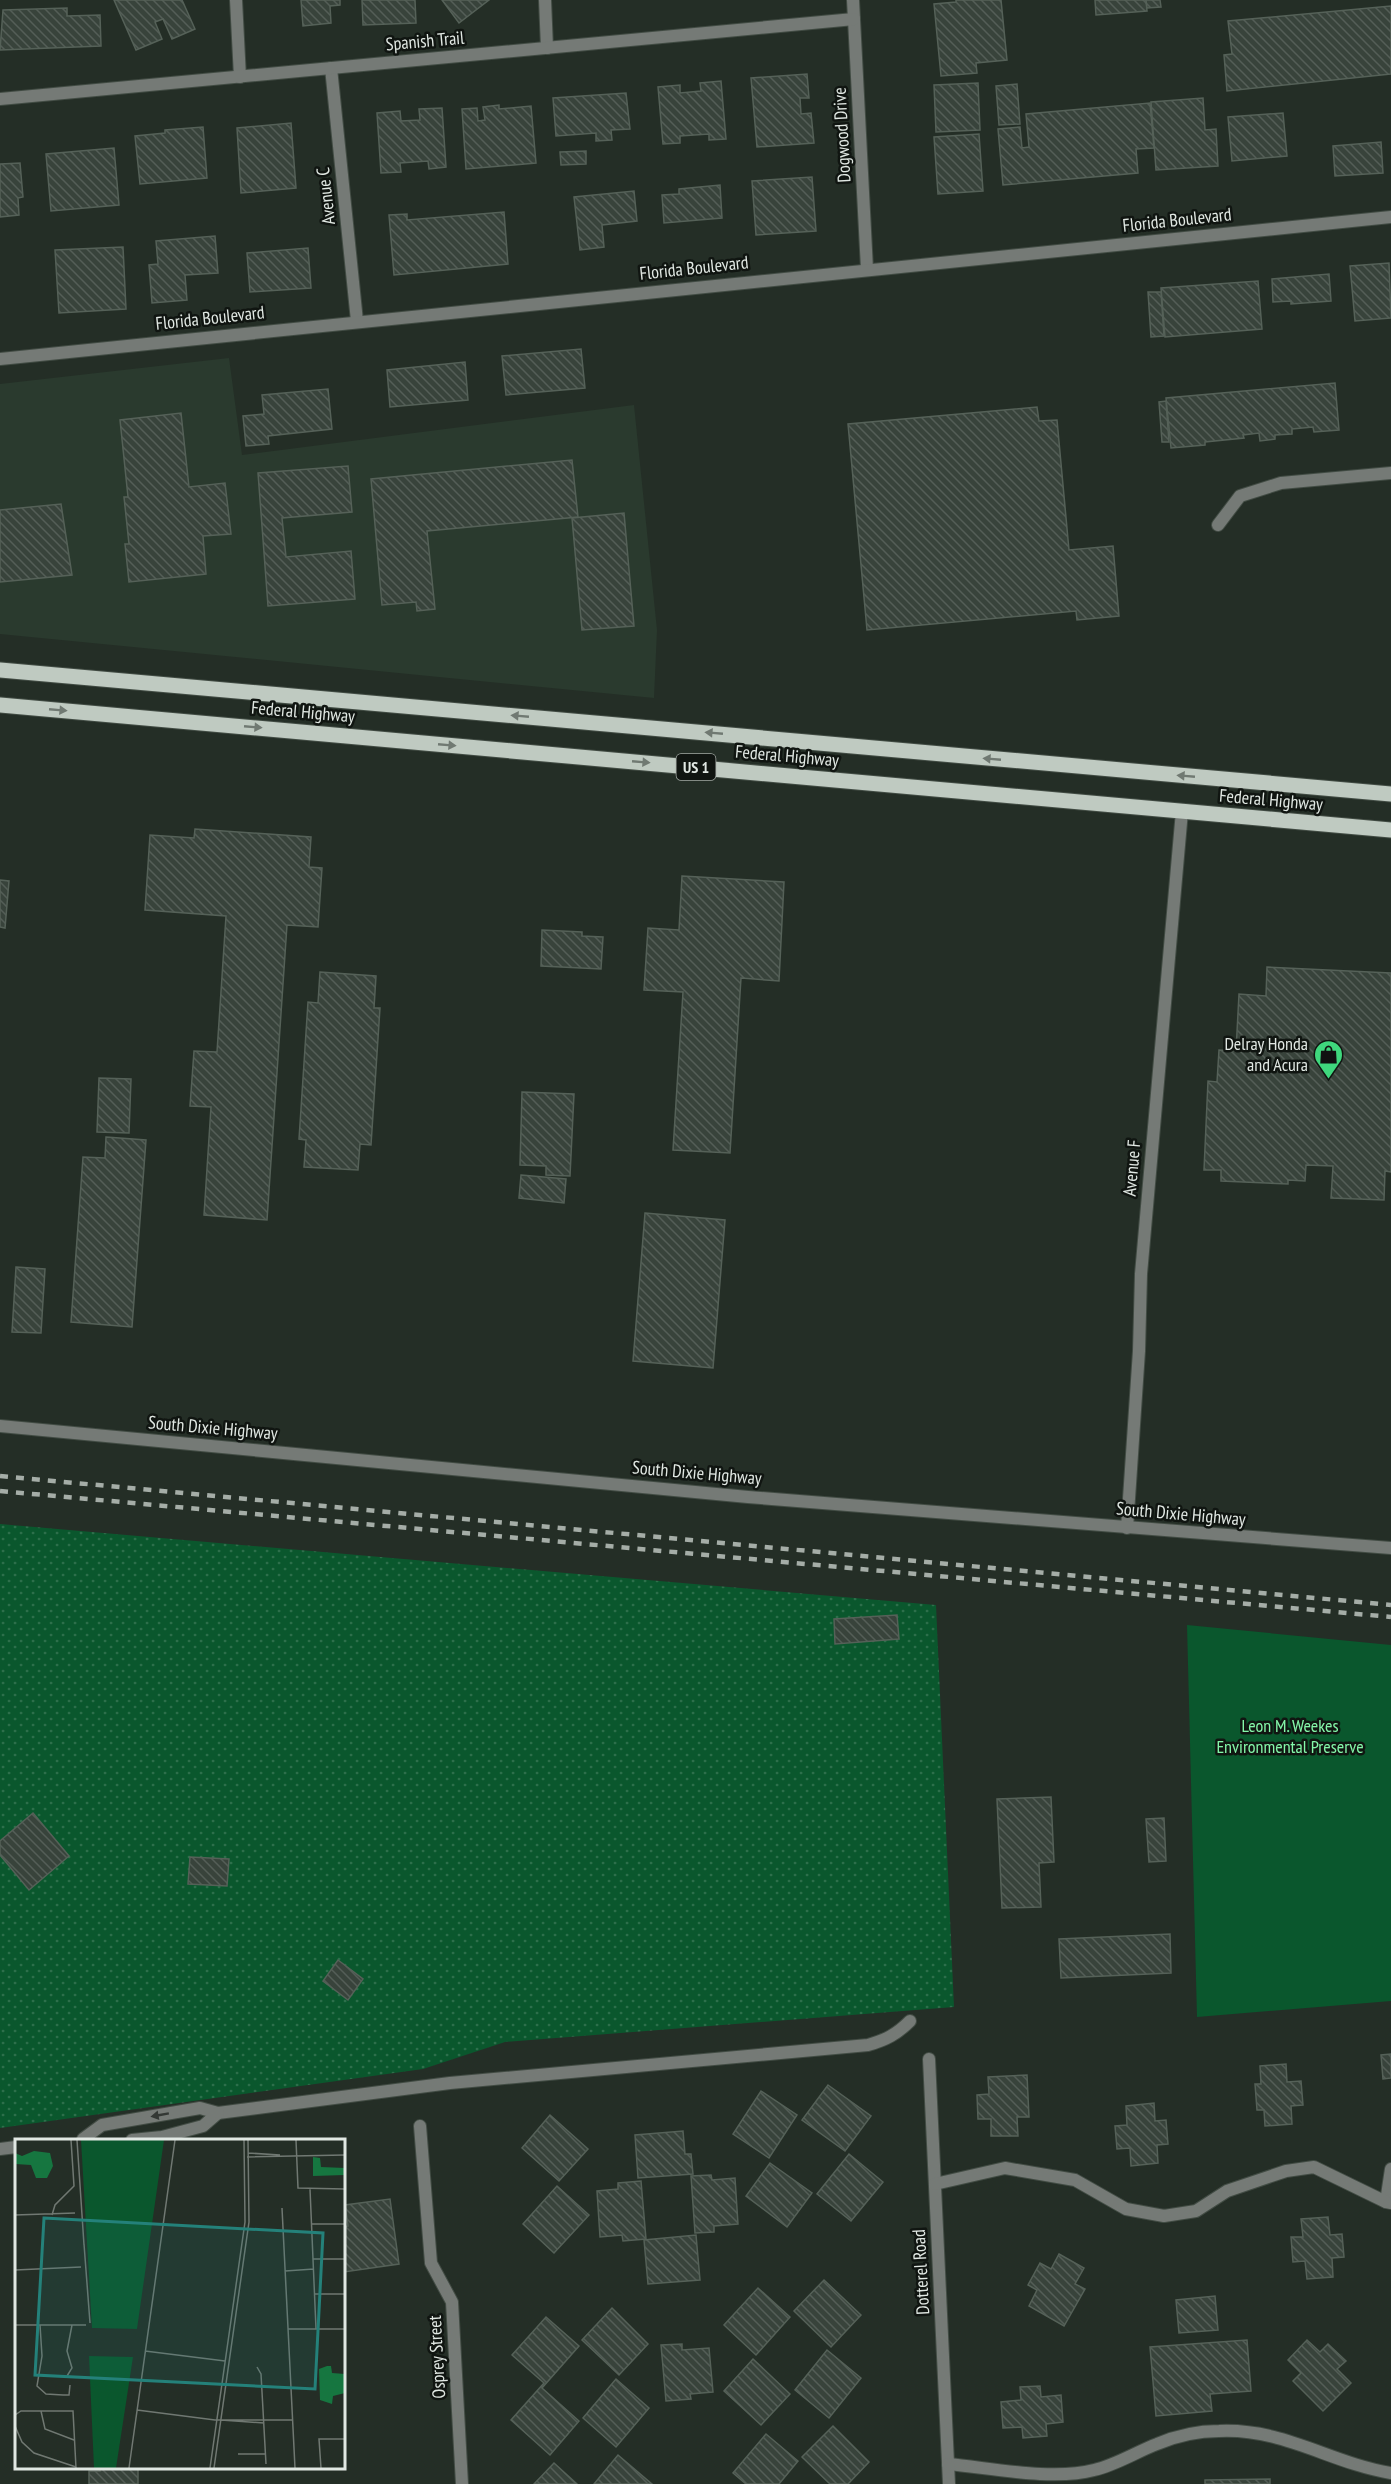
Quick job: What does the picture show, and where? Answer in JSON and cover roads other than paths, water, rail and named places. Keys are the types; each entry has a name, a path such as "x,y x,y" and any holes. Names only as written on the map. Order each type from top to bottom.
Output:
{"main road":[{"name":"Federal Highway","path":"0,670 1391,794"},
{"name":"Federal Highway","path":"0,705 1391,830"}],"street":[{"path":"236,0 240,77"},
{"path":"545,0 547,48"},
{"name":"Dogwood Drive","path":"853,0 867,269"},
{"name":"Spanish Trail","path":"0,99 854,19"},
{"name":"Avenue C","path":"331,68 357,321"},
{"name":"Florida Boulevard","path":"0,358 1391,217"},
{"path":"1218,525 1240,496 1281,483 1391,473"},
{"name":"Avenue F","path":"1127,1527 1139,1351 1141,1274 1182,811"},
{"name":"South Dixie Highway","path":"0,1425 748,1497 1391,1548"},
{"path":"82,2139 102,2125 200,2108 218,2113 450,2084 868,2045 884,2041 898,2033 910,2021"},
{"name":"Dotterel Road","path":"929,2059 950,2484"},
{"path":"142,2139 162,2137 203,2126 218,2113"},
{"name":"Osprey Street","path":"420,2126 431,2263 452,2302 462,2484"},
{"path":"0,2149 15,2147"},
{"path":"935,2184 1005,2168 1075,2180 1126,2209 1164,2216 1196,2211 1227,2192 1286,2170 1314,2167 1388,2203 1391,2169"},
{"path":"948,2464 1053,2474 1082,2473 1110,2465 1160,2442 1189,2434 1249,2431 1293,2441 1337,2460 1369,2470 1391,2473"}],"railway":[{"path":"0,1476 1391,1605"},
{"path":"0,1491 1391,1617"}],"place":[{"name":"Delray Honda and Acura","path":"1329,1080"}],"park label":[{"name":"Leon M. Weekes Environmental Preserve","path":"1290,1736"}]}
